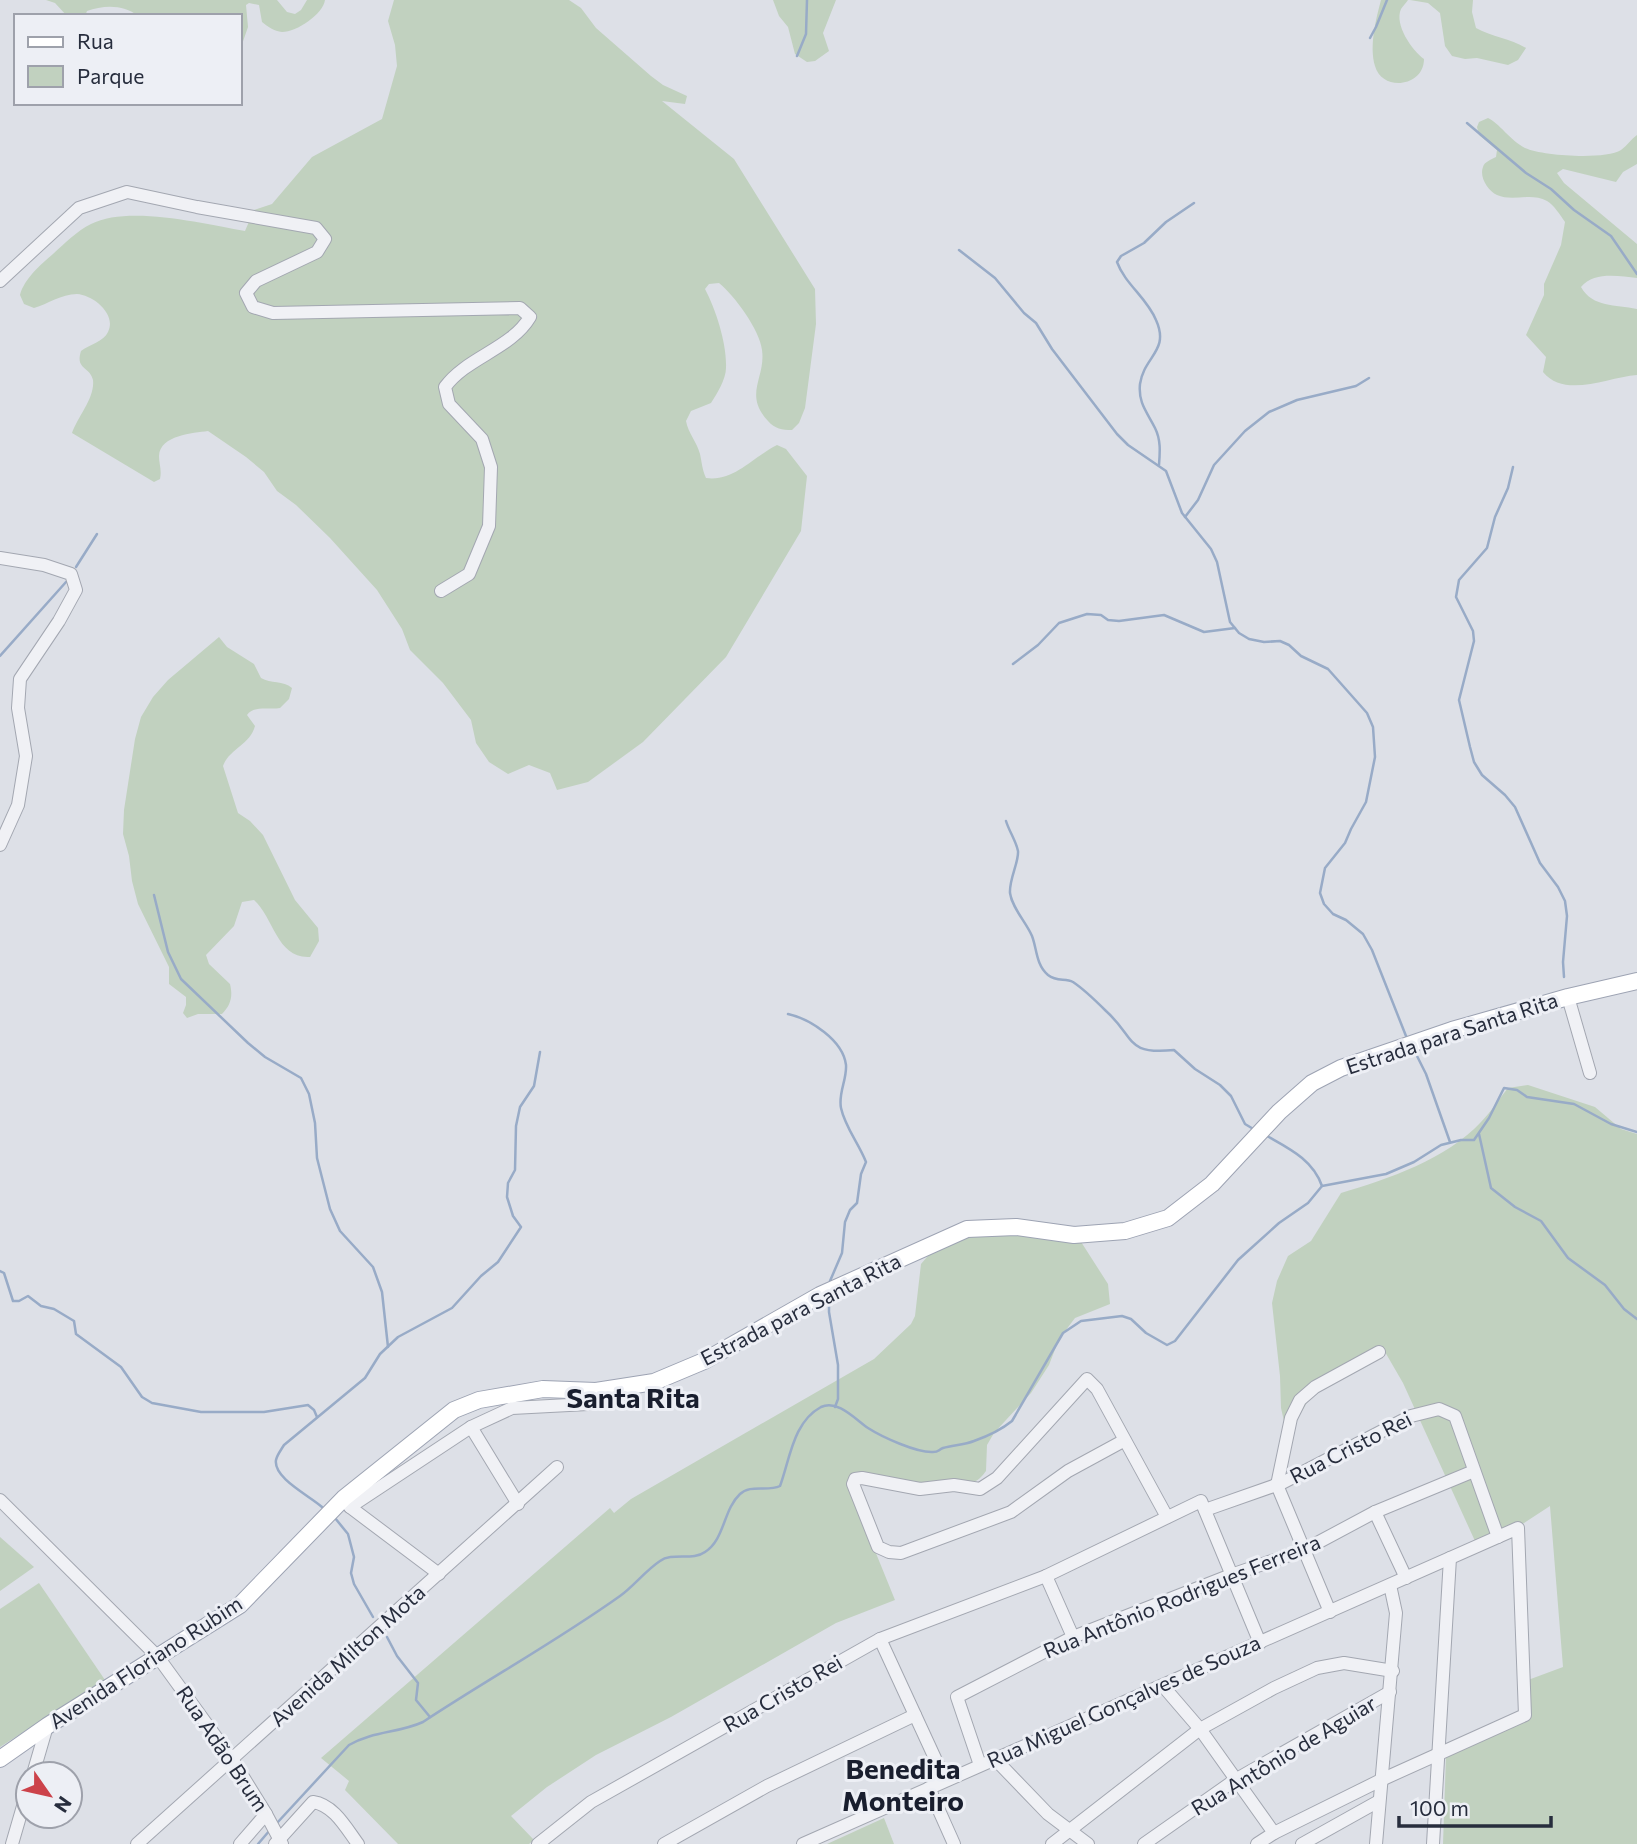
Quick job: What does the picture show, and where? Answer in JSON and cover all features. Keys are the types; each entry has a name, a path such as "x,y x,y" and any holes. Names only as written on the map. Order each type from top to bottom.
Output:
{"main road":[{"name":"Estrada para Santa Rita","path":"347,1502 454,1410 479,1400 543,1389 596,1391 654,1382 704,1361 820,1295 967,1229 1016,1227 1074,1235 1125,1231 1168,1218 1212,1184 1279,1112 1312,1083 1341,1068 1371,1056 1568,997 1637,981"},
{"name":"Avenida Floriano Rubim","path":"0,1759 47,1726 240,1605 347,1502"}],"street":[{"path":"0,281 79,208 127,192 316,228 325,239 317,252 256,281 247,293 253,307 273,313 520,308 530,317 522,330 454,375 445,387 449,404 482,439 491,467 489,526 469,574 441,591"},
{"path":"0,558 44,565 71,574 76,590 59,621 20,679 18,708 26,756 18,805 0,845"},
{"path":"1568,997 1590,1073"},
{"path":"1330,1612 1277,1485 1291,1418 1300,1400 1315,1387 1379,1352"},
{"path":"1125,1440 1068,1471 1011,1512 901,1553 878,1547 853,1484 855,1479 862,1478 920,1489 954,1485 980,1489 997,1478 1087,1379 1097,1389 1125,1440 1167,1517"},
{"name":"Avenida Floriano Rubim","path":"347,1502 471,1427 512,1408 588,1404 596,1391"},
{"name":"Rua Cristo Rei","path":"538,1844 590,1802 880,1639 1046,1576 1167,1517 1277,1485 1411,1416 1439,1409 1455,1416 1498,1537"},
{"path":"471,1427 518,1504"},
{"name":"Avenida Milton Mota","path":"137,1844 153,1839 232,1759 557,1467"},
{"name":"Rua Antônio Rodrigues Ferreira","path":"980,1765 957,1697 1073,1637 1231,1575 1304,1550 1375,1512 1474,1471"},
{"name":"Rua Adão Brum","path":"0,1500 158,1657 232,1759 268,1818 278,1840"},
{"path":"347,1502 439,1574"},
{"path":"1203,1506 1260,1643"},
{"path":"1375,1512 1406,1578"},
{"name":"Rua Miguel Gonçalves de Souza","path":"803,1844 1518,1528 1525,1715 1438,1754"},
{"path":"1433,1844 1450,1558"},
{"path":"1046,1576 1073,1637"},
{"path":"1376,1844 1393,1671 1396,1614 1390,1585"},
{"path":"880,1639 945,1780"},
{"path":"1052,1844 1200,1729 1274,1688 1317,1668 1344,1662 1393,1671"},
{"path":"1163,1686 1200,1729 1274,1833"},
{"name":"Rua Antônio de Aguiar","path":"1144,1844 1235,1780 1390,1692"},
{"path":"664,1844 767,1786 915,1715"},
{"path":"37,1760 47,1726"},
{"path":"1256,1844 1438,1754"},
{"path":"994,1758 1048,1814 1088,1844"},
{"path":"929,1788 954,1844"},
{"path":"1302,1844 1379,1801"},
{"path":"278,1840 313,1802 323,1804 333,1811 358,1844"},
{"path":"240,1844 268,1818"}],"green space":[{"path":"46,0 277,0 287,12 295,14 307,0 325,0 320,11 308,21 295,29 282,32 271,29 262,22 259,5 249,3 246,5 248,27 242,44 242,14 135,14 113,7 87,11 86,14 65,14 55,3"},
{"path":"394,0 569,0 581,8 596,28 651,76 687,96 685,104 662,101 734,159 815,289 816,324 805,408 799,423 792,430 779,428 771,424 761,411 756,394 762,360 760,342 745,314 719,283 709,284 705,289 723,338 726,372 711,403 691,411 686,421 699,450 706,478 726,476 777,445 786,449 807,476 801,531 726,657 643,742 588,782 557,790 550,773 529,765 508,774 489,762 476,743 471,720 443,683 410,650 402,629 377,590 330,538 296,505 277,491 264,472 246,457 208,431 178,436 161,449 160,479 154,482 72,433 93,387 91,376 80,362 81,351 106,335 109,319 102,307 83,295 65,296 34,308 24,304 20,295 25,283 43,262 86,227 107,219 146,216 245,231 254,210 272,204 312,157 382,119 397,66 395,45 388,21"},
{"path":"773,0 836,0 823,33 829,51 815,61 807,62 795,54 788,27 779,16"},
{"path":"1381,0 1408,0 1401,9 1400,22 1414,50 1424,59 1417,76 1402,83 1386,80 1375,66 1373,41"},
{"path":"1410,0 1473,0 1472,12 1476,28 1526,48 1518,60 1508,65 1452,56 1445,46 1440,13 1428,3"},
{"path":"1488,118 1525,148 1559,155 1613,153 1621,150 1637,135 1637,164 1623,172 1616,182 1563,169 1557,173 1564,183 1637,244 1637,278 1600,277 1581,287 1598,302 1637,309 1637,375 1575,385 1552,380 1543,372 1546,357 1526,335 1544,295 1544,284 1561,245 1565,222 1547,201 1541,198 1503,197 1488,187 1482,171 1486,162 1496,157 1497,150 1479,135 1477,127 1479,122"},
{"path":"219,637 227,647 254,664 261,678 292,688 289,699 280,708 258,709 247,715 255,726 249,738 230,755 223,766 238,813 263,835 295,900 318,928 319,941 310,957 299,956 283,945 254,900 242,902 234,926 206,955 209,964 230,984 229,1004 222,1014 198,1014 187,1018 183,1013 186,997 169,984 169,967 138,904 123,834 124,810 141,717 168,680"},
{"path":"1528,1085 1595,1107 1621,1129 1637,1134 1637,1844 1443,1844 1446,1756 1523,1719 1528,1680 1563,1667 1550,1506 1480,1552 1403,1383 1381,1345 1309,1399 1290,1432 1286,1430 1281,1408 1272,1303 1277,1281 1288,1256 1311,1241 1341,1193 1397,1174 1434,1157 1467,1135 1485,1118 1508,1088"},
{"path":"968,1233 1076,1234 1108,1284 1110,1304 1075,1318 1059,1339 1049,1365 1031,1393 994,1433 987,1445 986,1471 978,1480 962,1486 948,1487 915,1486 855,1476 847,1482 895,1600 836,1623 671,1717 596,1755 547,1787 511,1816 534,1840 529,1844 398,1844 345,1790 349,1781 321,1758 610,1508 614,1513 631,1499 874,1359 911,1324 915,1316 921,1264 933,1250"},
{"path":"0,1537 34,1567 0,1591"},
{"path":"39,1583 105,1680 0,1747 0,1609"},
{"path":"884,1818 894,1844 827,1844"}],"waterway":[{"path":"797,56 806,34 807,0"},
{"path":"1370,38 1387,0"},
{"path":"1467,123 1526,173 1611,236 1637,274"},
{"path":"1159,465 1158,437 1140,397 1142,374 1158,346 1159,331 1152,312 1117,262 1121,256 1144,243 1166,222 1194,203"},
{"path":"959,250 995,278 1024,313 1036,323 1052,349 1117,434 1128,445 1166,471 1182,513 1211,549 1217,562 1230,622 1239,633 1249,639 1264,642 1280,641 1301,656 1328,669 1367,713 1373,727 1375,757 1366,802 1345,843 1325,868 1320,893 1324,904 1333,914 1346,920 1363,934 1406,1036"},
{"path":"1185,517 1198,500 1214,465 1245,431 1269,412 1297,400 1356,386 1369,378"},
{"path":"1513,467 1487,548 1459,580 1456,597 1473,631 1474,641 1459,700 1474,762 1482,775 1515,807 1540,863 1565,901 1567,916 1564,977"},
{"path":"76,567 97,534"},
{"path":"0,656 66,582"},
{"path":"1013,664 1038,645 1059,623 1087,614 1119,621 1164,615 1204,632 1235,628"},
{"path":"1006,821 1018,851 1010,888 1011,899 1032,936 1044,971 1051,977 1073,982 1082,988 1139,1047 1158,1051 1174,1050 1195,1069 1220,1085 1231,1096 1245,1124 1255,1130"},
{"path":"154,895 168,952 181,979 248,1043 265,1057 301,1078 309,1094 315,1123 317,1158 330,1209 340,1231 373,1267 382,1292 388,1347"},
{"path":"788,1014 824,1032 844,1056 846,1071 841,1108 866,1162 861,1174 857,1203 850,1210 845,1222 842,1253 830,1281"},
{"path":"322,1507 286,1480 277,1467 277,1456 284,1445 365,1378 380,1354 398,1337 452,1308 481,1276 498,1262 521,1227 513,1216 507,1197 508,1183 515,1170 516,1126 520,1107 534,1086 540,1052"},
{"path":"1417,1056 1450,1142"},
{"path":"277,1823 349,1745 367,1737 423,1722 596,1613 660,1561 705,1552 717,1540 730,1508 740,1494 749,1489 780,1486 798,1431 821,1407 827,1405 840,1408 882,1436 926,1452 936,1452 989,1435 1012,1421 1063,1333 1081,1321 1122,1316 1131,1319 1146,1333 1167,1345 1175,1341 1238,1260 1279,1223 1308,1203 1322,1186 1386,1174 1414,1162 1441,1145 1474,1140 1504,1088 1517,1090 1527,1097 1574,1104 1611,1124 1637,1132"},
{"path":"1479,1134 1491,1188 1515,1207 1541,1221 1568,1258 1605,1285 1624,1309 1637,1319"},
{"path":"1267,1136 1307,1162 1322,1186"},
{"path":"0,1271 4,1273 13,1301 28,1296 41,1306 54,1309 74,1321 76,1334 121,1367 142,1397 152,1403 201,1412 264,1412 308,1405 317,1417"},
{"path":"829,1301 838,1365 838,1399 835,1407"},
{"path":"335,1518 348,1534 354,1557 351,1573 354,1584 373,1617"},
{"path":"387,1637 397,1656 418,1683 416,1700 430,1717"},
{"path":"258,1844 270,1830"}],"district":[{"name":"Santa Rita","path":"633,1398"},
{"name":"Benedita Monteiro","path":"903,1785"}]}
